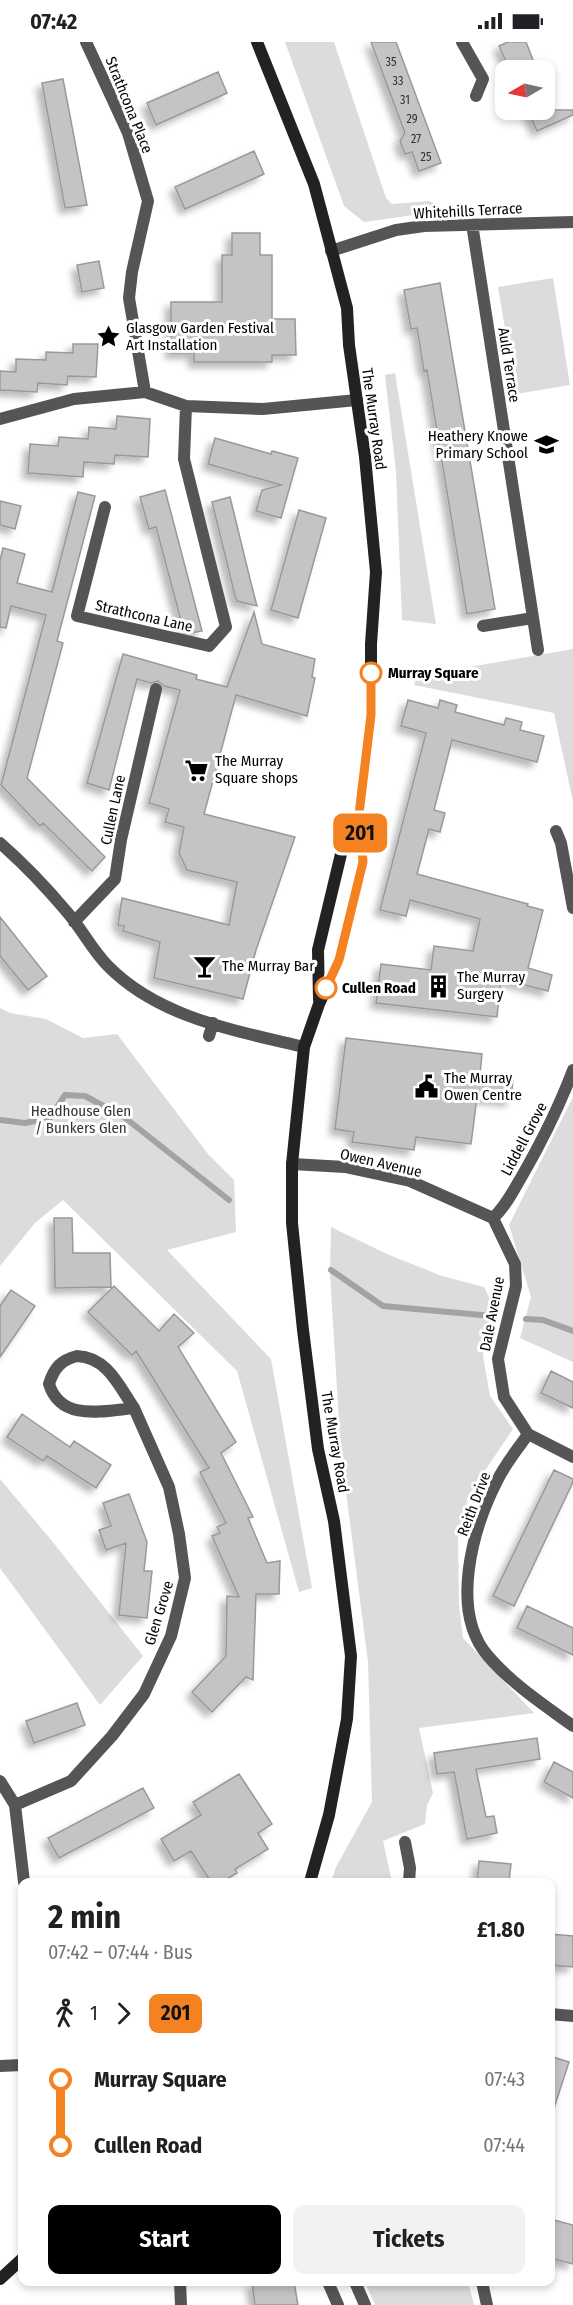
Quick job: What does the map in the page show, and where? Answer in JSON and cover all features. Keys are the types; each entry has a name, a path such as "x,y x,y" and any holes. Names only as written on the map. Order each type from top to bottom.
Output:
{"street":[{"name":"Strathcona Place","path":"86,42 128,133 148,201 132,272 129,298 145,392"},
{"name":"The Murray Road","path":"257,42 314,184 347,308 349,345 365,456 375,572 371,644 371,715 359,814 363,862 339,960 319,1004 304,1047 292,1164 296,1262 318,1449 334,1521 351,1656 347,1719 329,1815 311,1878"},
{"path":"462,42 483,79 476,96"},
{"name":"Whitehills Terrace","path":"331,251 396,230 472,224 573,222"},
{"name":"Auld Terrace","path":"472,224 538,650"},
{"path":"0,419 74,399 145,392 186,406 263,409 357,400"},
{"name":"Strathcona Lane","path":"105,507 77,616 209,646 226,627 184,459 186,406"},
{"path":"483,626 533,618"},
{"name":"Cullen Lane","path":"74,922 115,879 121,840 156,689"},
{"name":"The Murray Road","path":"319,1004 318,950 341,854 359,814"},
{"path":"556,831 561,843 573,908"},
{"path":"0,843 24,864 74,922 94,950 130,986 180,1013 238,1032 304,1047"},
{"path":"209,1036 213,1023"},
{"name":"Liddell Grove","path":"493,1218 503,1209 541,1144 573,1070"},
{"name":"Owen Avenue","path":"292,1164 345,1167 410,1181 493,1218"},
{"name":"Dale Avenue","path":"493,1218 515,1264 516,1286 498,1359 504,1397 528,1434 573,1457"},
{"name":"Glen Grove","path":"15,1805 71,1781 112,1736 144,1694 171,1636 185,1578 179,1534 169,1487 134,1408 105,1366 97,1360 87,1356 77,1356 58,1365 52,1373 49,1384 51,1390 57,1399 70,1409 85,1413 134,1408"},
{"name":"Reith Drive","path":"528,1434 497,1480 477,1529 469,1571 467,1602 472,1630 487,1654 512,1679 573,1726"},
{"path":"0,1781 15,1805 24,1878"},
{"path":"405,1842 410,1878"},
{"path":"555,2014 573,2016"},
{"path":"0,2066 18,2065"},
{"path":"0,2279 18,2263"},
{"path":"180,2286 181,2305"},
{"path":"330,2286 338,2305"},
{"path":"358,2286 365,2305"},
{"path":"483,2286 488,2305"}],"green space":[{"path":"285,42 334,42 386,198 392,204 428,201 437,204 421,214 364,222 344,206"},
{"path":"553,278 570,385 516,394 498,287"},
{"path":"395,373 436,624 402,620 396,472 385,375"},
{"path":"573,649 573,802 554,713 414,685 417,676"},
{"name":"Headhouse Glen / Bunkers Glen","path":"0,1008 10,1013 46,1019 83,1038 117,1034 208,1154 234,1180 236,1232 167,1250 271,1359 312,1588 299,1592 237,1371 63,1200 35,1223 0,1266"},
{"path":"573,1097 573,1362 520,1338 531,1297 509,1225"},
{"path":"331,1227 387,1254 442,1276 484,1287 492,1303 483,1356 490,1396 513,1429 470,1493 458,1537 459,1605 463,1638 534,1713 419,1728 433,1793 427,1805 425,1824 383,1841 391,1878 332,1878 336,1867 372,1802 368,1662 341,1453 330,1275"},
{"path":"0,1479 143,1656 100,1705 0,1568"},
{"path":"367,2286 469,2286 474,2305 375,2305"}],"building":[{"path":"371,42 396,42 441,163 419,171 412,152 405,154 400,141 405,133"},
{"path":"508,42 526,42 533,60 505,60 499,46"},
{"path":"218,72 227,93 156,125 147,103"},
{"path":"63,79 87,205 65,208 42,83"},
{"path":"555,110 573,110 573,115 537,131 532,120 555,120"},
{"path":"254,151 264,174 185,209 175,187"},
{"path":"232,233 260,233 260,255 272,255 272,319 295,319 296,355 272,355 272,362 194,362 194,353 171,353 171,302 222,302 222,255 232,255"},
{"path":"99,261 104,288 82,292 77,265"},
{"path":"440,283 495,609 467,614 427,370 424,371 417,328 411,329 404,290"},
{"path":"73,344 98,344 96,377 68,376 67,385 38,383 37,392 0,390 0,371 16,372 16,359 46,360 46,352 73,353"},
{"path":"117,416 150,419 148,457 115,455 114,464 84,462 83,477 28,473 30,444 58,446 59,437 88,439 89,427 116,429"},
{"path":"215,438 271,454 272,451 298,458 281,518 256,511 262,490 281,485 208,464"},
{"path":"165,490 202,631 184,632 156,527 149,529 140,497"},
{"path":"78,492 95,496 57,641 63,643 27,778 105,857 92,871 43,823 40,826 1,785 46,615 11,606 6,628 0,627 0,561 3,548 25,554 17,583 52,592"},
{"path":"230,497 257,606 237,601 235,596 212,502"},
{"path":"0,501 21,506 15,529 0,525"},
{"path":"299,510 326,518 298,618 271,610"},
{"name":"The Murray Square shops","path":"254,612 262,644 315,659 312,677 315,678 307,716 236,695 204,814 295,837 256,950 243,999 154,978 160,942 123,931 124,926 118,925 122,898 229,925 237,882 187,870 179,853 184,827 165,822 169,809 149,803 180,690 164,686 158,681 151,683 137,679 109,790 87,783 123,654 197,675 196,679 227,687"},
{"path":"408,700 438,708 440,700 457,705 455,712 504,725 506,718 522,722 520,730 544,736 537,762 452,740 434,810 445,813 440,832 429,829 417,874 543,910 528,968 552,975 548,991 501,979 497,1017 376,1003 381,964 431,970 434,946 473,951 480,919 410,900 406,916 380,910 426,733 401,726"},
{"path":"0,917 47,976 28,990 0,956"},
{"name":"The Murray Owen Centre","path":"346,1038 482,1054 480,1074 513,1078 511,1101 477,1097 471,1144 416,1137 414,1150 352,1142 354,1132 335,1129"},
{"path":"54,1218 72,1218 73,1253 110,1253 111,1287 55,1288"},
{"path":"114,1286 159,1331 174,1314 194,1333 178,1347 236,1442 221,1453 253,1517 248,1518 267,1563 280,1561 279,1594 256,1594 253,1680 246,1677 212,1712 192,1692 226,1656 227,1596 239,1597 212,1536 220,1533 217,1527 226,1523 200,1472 209,1468 136,1351 132,1355 88,1312"},
{"path":"11,1290 35,1306 0,1357 0,1306"},
{"path":"551,1371 573,1382 573,1408 541,1393"},
{"path":"22,1414 70,1447 74,1441 111,1465 96,1488 47,1456 43,1461 7,1437"},
{"path":"554,1470 573,1479 573,1482 514,1606 493,1596"},
{"path":"129,1494 147,1542 144,1571 152,1571 147,1618 119,1615 126,1543 106,1550 99,1530 111,1526 103,1503"},
{"path":"527,1606 573,1628 573,1655 517,1628"},
{"path":"77,1703 85,1725 34,1743 26,1721"},
{"path":"537,1738 540,1759 476,1769 486,1817 494,1816 497,1833 467,1839 454,1772 437,1774 434,1753"},
{"path":"554,1762 573,1772 573,1798 544,1782"},
{"path":"239,1774 272,1824 258,1833 268,1849 235,1869 237,1873 229,1878 208,1878 191,1851 174,1861 161,1839 201,1815 193,1802"},
{"path":"143,1788 154,1808 59,1858 48,1838"},
{"path":"479,1861 511,1864 509,1878 477,1878"},
{"path":"555,1934 573,1936 573,1967 555,1965"},
{"path":"555,2058 569,2062 555,2105"},
{"path":"555,2220 573,2225 573,2264 555,2259"},
{"path":"252,2286 295,2286 298,2305 255,2305"}],"waterway":[{"path":"0,1120 25,1123 50,1118 65,1095 85,1096 124,1117 229,1200"},
{"path":"331,1270 383,1306 492,1316"},
{"path":"526,1319 543,1320 573,1331"}],"bus line":[{"name":"201","path":"326,988 339,960 363,862 359,814 371,715 371,673"}],"place":[{"name":"Glasgow Garden Festival Art Installation","path":"108,337"},
{"name":"Heathery Knowe Primary School","path":"546,445"},
{"name":"Murray Square","path":"371,673"},
{"name":"The Murray Square shops","path":"197,770"},
{"name":"The Murray Bar","path":"204,966"},
{"name":"The Murray Surgery","path":"439,986"},
{"name":"Cullen Road","path":"326,988"},
{"name":"The Murray Owen Centre","path":"426,1087"}]}
